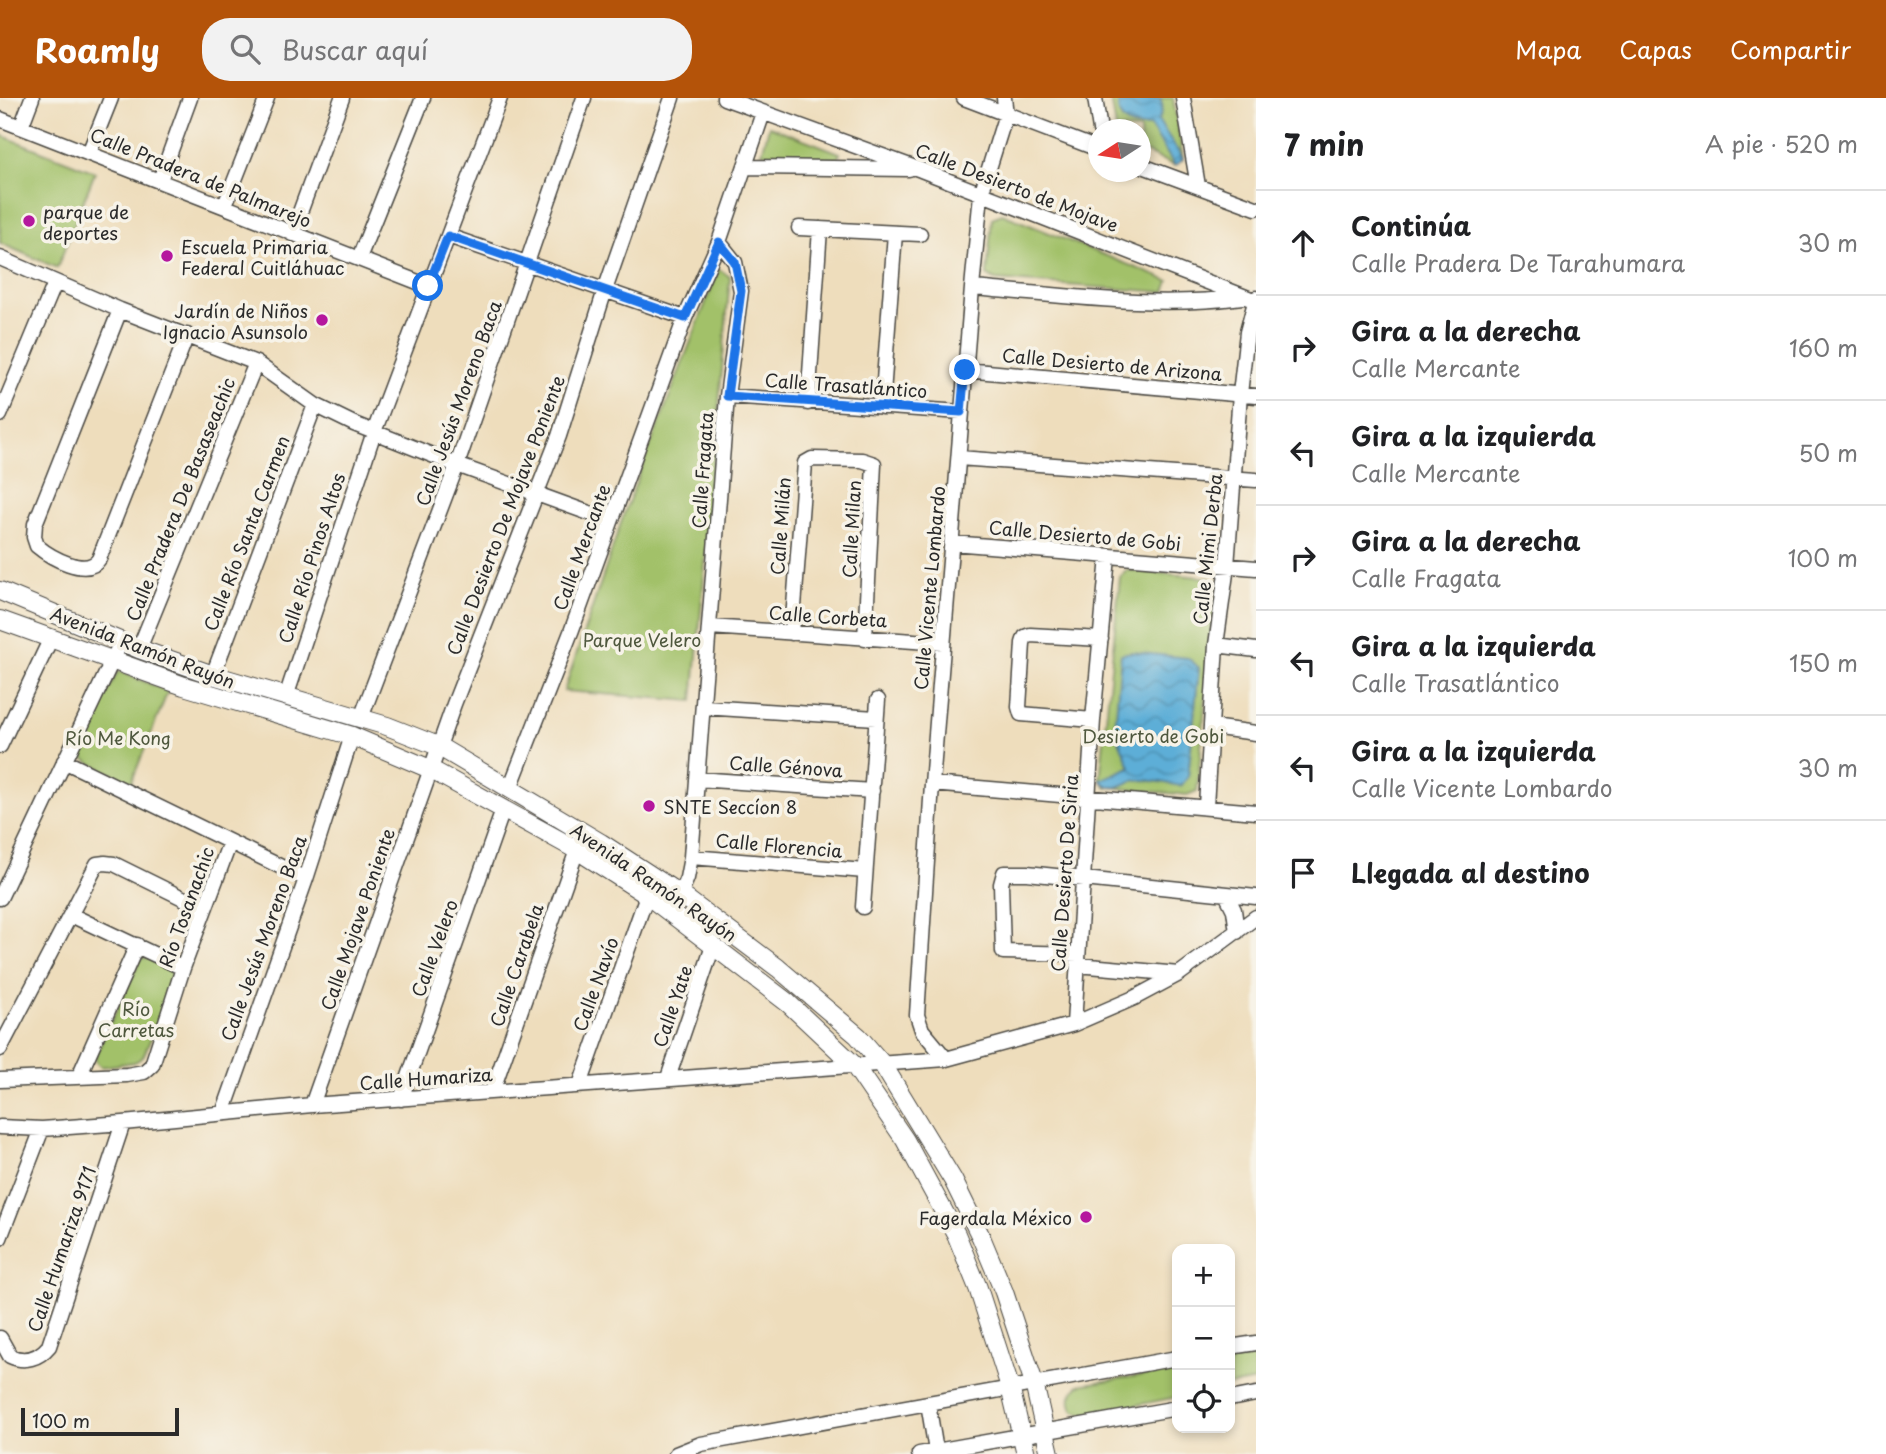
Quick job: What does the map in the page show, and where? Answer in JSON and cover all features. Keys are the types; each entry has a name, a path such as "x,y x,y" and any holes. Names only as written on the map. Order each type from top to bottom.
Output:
{"main road":[{"name":"Avenida Ramón Rayón","path":"0,591 139,649 213,675 361,718 438,746 601,843 681,895 778,968 858,1036 883,1065 968,1207 1004,1292 1034,1383 1049,1454"},
{"name":"Avenida Ramón Rayón","path":"0,620 112,662 239,704 352,736 430,769 577,850 647,895 788,1003 854,1065 905,1140 956,1234 978,1288 1010,1387 1026,1454"}],"street":[{"path":"21,127 32,98"},
{"path":"89,153 111,98"},
{"path":"160,180 190,98"},
{"path":"225,205 267,98"},
{"path":"292,234 342,98"},
{"path":"359,258 424,98"},
{"name":"Calle Río Pinos Altos","path":"286,697 374,432 500,98"},
{"name":"Calle Jesús Moreno Baca","path":"361,718 457,465 584,98"},
{"name":"Calle Desierto De Mojave Poniente","path":"438,746 559,436 605,290 671,98"},
{"path":"724,98 763,113"},
{"path":"964,98 1088,145"},
{"path":"1004,98 1006,114"},
{"path":"1095,98 1098,119"},
{"path":"1183,98 1198,186"},
{"name":"Calle Mercante","path":"510,788 571,632 685,318 719,242 763,113"},
{"name":"Calle Desierto de Mojave","path":"763,113 922,170 1253,299"},
{"name":"Calle Vicente Lombardo","path":"946,1059 922,1030 917,1015 961,412 981,194 1006,114"},
{"name":"Calle Pradera de Palmarejo","path":"0,119 428,286"},
{"path":"746,167 922,170"},
{"path":"1151,169 1256,208"},
{"path":"799,228 920,234"},
{"path":"808,402 820,229"},
{"path":"882,407 895,233"},
{"path":"448,236 685,318"},
{"name":"Calle Fragata","path":"672,913 681,895 691,857 727,396 741,291 735,262 719,242"},
{"path":"0,258 120,310 256,363 315,405 374,432 611,521"},
{"path":"0,415 55,283"},
{"path":"972,288 1167,303 1253,299"},
{"name":"Calle Mimi Derba","path":"1206,806 1216,645 1227,566 1240,394 1253,299"},
{"path":"120,310 35,524 34,537 37,546 68,562 89,567 99,559 187,335"},
{"name":"Calle Pradera De Basaseachic","path":"139,649 256,363"},
{"name":"Calle Desierto de Arizona","path":"965,370 1256,396"},
{"name":"Calle Trasatlántico","path":"727,396 961,412"},
{"name":"Calle Río Santa Carmen","path":"213,675 315,405"},
{"path":"959,458 1256,480"},
{"name":"Calle Milán","path":"792,633 805,463 812,459 862,460 873,464"},
{"name":"Calle Milan","path":"865,639 873,464"},
{"name":"Calle Desierto de Gobi","path":"953,543 1256,568"},
{"name":"Calle Desierto De Siria","path":"1074,1024 1093,720 1108,557"},
{"name":"Calle Corbeta","path":"710,627 943,643"},
{"path":"1093,720 1021,714 1019,707 1023,643 1025,637 1030,635 1101,639"},
{"path":"0,746 51,638"},
{"path":"0,898 5,874 64,761 121,642"},
{"path":"1216,645 1256,650"},
{"path":"863,907 878,700"},
{"path":"703,707 876,718"},
{"path":"1211,727 1256,733"},
{"name":"Calle Jesús Moreno Baca","path":"223,1113 306,879 352,736"},
{"name":"Calle Mojave Poniente","path":"312,1105 438,746"},
{"path":"64,761 306,879"},
{"name":"Calle Génova","path":"697,779 872,791"},
{"name":"Calle Desierto De Siria","path":"932,785 1256,812"},
{"name":"Calle Velero","path":"401,1099 503,810"},
{"name":"Río Tosanachic","path":"79,1076 137,1074 152,1066 183,968 230,842"},
{"name":"Calle Carabela","path":"492,1092 577,850"},
{"name":"Calle Florencia","path":"691,857 865,871"},
{"path":"0,1049 94,867 100,863 114,864 205,909"},
{"path":"1179,974 1003,952 1002,875 1010,871 1256,897"},
{"path":"1226,894 1234,910 1237,932"},
{"name":"Calle Navío","path":"580,1085 647,895"},
{"path":"71,915 183,968"},
{"name":"Calle Humariza","path":"0,1127 42,1129 312,1105 946,1059 1074,1024 1134,998 1179,974 1256,917"},
{"path":"0,1080 79,1076 136,945"},
{"name":"Calle Yate","path":"668,1078 713,946"},
{"name":"Calle Humariza 9171","path":"0,1338 10,1356 21,1359 40,1355 50,1346 124,1123"},
{"path":"0,1238 42,1129"},
{"path":"1235,1346 1256,1343"},
{"path":"676,1454 701,1444 1172,1358"},
{"path":"1235,1398 1256,1394"},
{"path":"928,1404 936,1451"},
{"path":"919,1454 1172,1409"}],"green space":[{"path":"1111,98 1173,98 1183,159 1175,166 1151,155 1151,119 1114,119"},
{"path":"769,126 840,153 837,161 762,153"},
{"path":"0,135 95,172 57,268 0,243"},
{"path":"1002,214 1169,281 1165,292 995,280 987,275 992,218"},
{"name":"Parque Velero","path":"719,269 730,277 693,701 564,691 625,511"},
{"name":"Desierto de Gobi","path":"1127,570 1210,578 1216,586 1197,791 1187,795 1107,787 1100,780 1120,577"},
{"name":"Río Me Kong","path":"118,671 168,691 131,783 81,756 80,747"},
{"name":"Río Carretas","path":"141,958 155,960 168,968 175,974 175,982 143,1057 135,1062 101,1067 95,1056"},
{"path":"1255,1357 1256,1381 1235,1385 1235,1360"},
{"path":"1172,1371 1172,1398 1087,1415 1074,1411 1072,1407 1071,1397 1079,1385"}],"water":[{"path":"1119,98 1160,98 1162,109 1158,120 1183,159 1175,166 1151,128 1151,119 1122,119 1118,106"},
{"path":"1132,652 1188,658 1199,668 1188,777 1181,786 1135,780 1111,787 1100,780 1130,767 1115,730 1121,654"}],"place":[{"name":"parque de deportes","path":"29,221"},
{"name":"Escuela Primaria Federal Cuitláhuac","path":"167,256"},
{"name":"Jardín de Niños Ignacio Asunsolo","path":"322,320"},
{"name":"SNTE Seccíon 8","path":"649,806"},
{"name":"Fagerdala México","path":"1086,1217"}],"route":[{"path":"428,286 448,236 685,318 719,242 735,262 741,291 727,396 961,412 965,370"}]}
